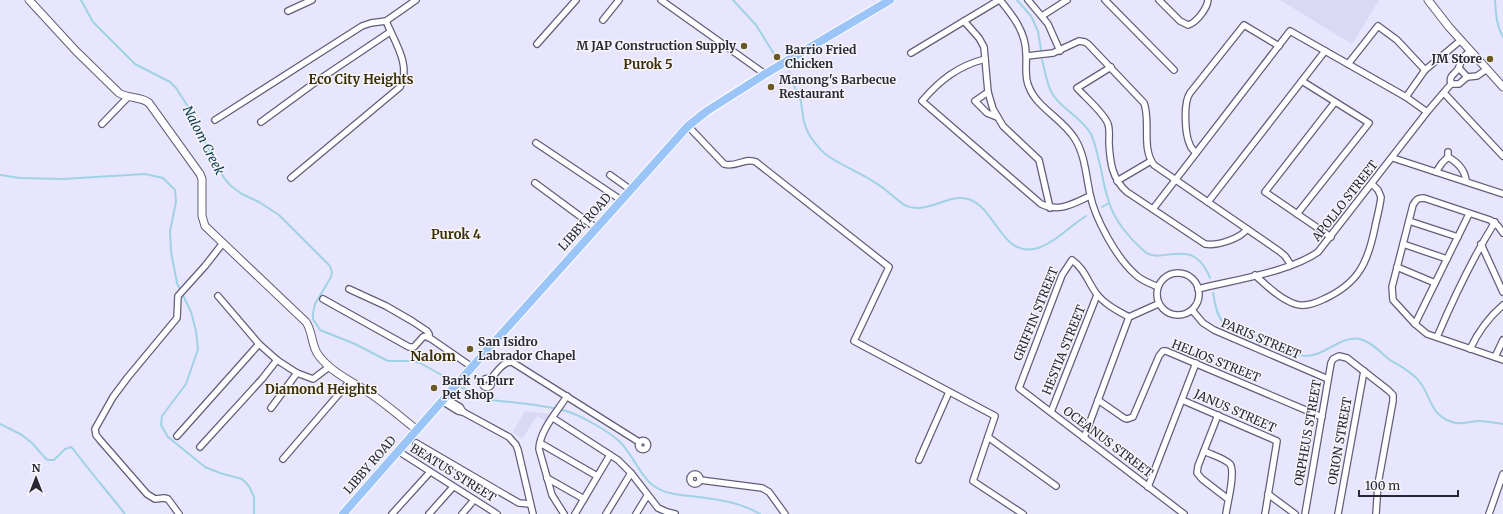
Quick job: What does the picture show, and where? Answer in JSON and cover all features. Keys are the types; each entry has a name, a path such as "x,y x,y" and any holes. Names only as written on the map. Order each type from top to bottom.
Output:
{"main road":[{"name":"LIBBY ROAD","path":"343,514 469,370 688,126 707,111 765,74 890,0"}],"street":[{"path":"29,0 119,93 128,97 142,99 149,103 198,171 202,179 203,222 207,228 306,322 315,350 319,356 329,367 372,395 417,430"},
{"path":"288,11 312,0"},
{"path":"215,120 362,26 370,23 386,21 416,0"},
{"path":"537,44 576,0"},
{"path":"604,20 619,0"},
{"path":"661,0 765,74"},
{"path":"910,53 1000,0 1012,15 1022,32 1027,56 1028,87 1033,95 1070,131 1076,139 1082,153 1090,196 1096,216 1125,264 1137,276 1158,287"},
{"path":"1028,0 1042,16 1060,51"},
{"path":"1042,16 1067,0"},
{"path":"1105,0 1174,70"},
{"path":"1159,0 1180,21 1188,25 1193,23 1205,8 1208,0"},
{"path":"1428,0 1436,12 1503,87"},
{"path":"291,178 400,87 404,76 404,65 386,21"},
{"path":"964,21 982,43 988,92 997,117 1003,126 1038,158 1050,208"},
{"path":"1196,153 1190,145 1188,134 1186,103 1190,93 1244,25 1279,46"},
{"path":"1348,64 1378,26 1396,40 1425,70"},
{"path":"1153,209 1290,31 1406,97 1427,112"},
{"path":"261,122 317,81 390,32"},
{"path":"1406,97 1425,70 1461,40"},
{"path":"1027,56 1060,51 1076,42 1082,41 1088,44 1144,103 1146,112 1148,151 1151,161 1158,169 1279,251 1285,256 1291,265"},
{"name":"APOLLO STREET","path":"1198,289 1291,265 1315,255 1393,158 1427,112 1451,84 1451,76 1459,68 1461,59 1470,50"},
{"path":"1208,202 1325,51"},
{"path":"985,59 965,66 945,78 937,84 922,101 1035,200 1050,208 1067,206 1090,196"},
{"path":"1111,67 1077,88 1108,125 1111,164 1117,182 1126,192 1201,242 1208,244 1236,238 1242,235 1247,229"},
{"path":"1459,68 1467,77"},
{"name":"APOLLO STREET","path":"1451,84 1459,84 1467,77 1477,76 1486,69"},
{"path":"1297,214 1369,123 1302,81"},
{"path":"988,92 975,101 987,113 997,117"},
{"path":"1444,93 1503,156"},
{"path":"102,124 128,97"},
{"path":"1331,237 1265,192 1335,102"},
{"path":"688,126 724,164 733,165 749,160 756,162 889,267 854,341 995,416 973,481 1023,514"},
{"path":"536,143 621,200"},
{"path":"1436,172 1448,154 1461,168 1465,175 1466,182"},
{"path":"1393,158 1503,194"},
{"path":"1117,182 1151,161"},
{"path":"610,175 631,190"},
{"path":"535,183 596,228"},
{"path":"1255,275 1281,296 1295,304 1310,304 1320,301 1341,290 1361,270 1369,253 1381,197 1378,190 1372,184"},
{"path":"1503,233 1495,222 1424,198 1418,198 1415,200 1413,205 1392,287 1393,300 1415,324 1427,334 1503,360"},
{"path":"1415,324 1469,214"},
{"path":"1409,221 1458,237"},
{"path":"1437,337 1456,293 1481,244 1495,222"},
{"path":"179,514 168,499 155,499 147,494 100,440 96,435 95,430 113,397 128,376 177,318 178,296 223,243"},
{"path":"1403,244 1447,259"},
{"path":"1481,244 1503,292"},
{"name":"GRIFFIN STREET","path":"1019,388 1062,275 1072,260 1081,267 1097,295 1111,306 1130,317"},
{"path":"1396,267 1435,284"},
{"path":"1179,273 1191,278 1198,289 1199,298 1195,307 1184,315 1171,315 1164,311 1158,304 1156,295 1158,287 1166,276 1179,273"},
{"path":"349,289 386,306 427,330 429,338"},
{"name":"HESTIA STREET","path":"1051,412 1097,295"},
{"path":"218,296 259,344 277,360 297,373 313,379 329,367"},
{"path":"323,299 409,347 415,346 423,337 429,338 469,370"},
{"path":"1084,438 1130,317 1158,304"},
{"path":"1470,349 1475,338 1485,324 1503,305"},
{"name":"PARIS STREET","path":"1192,310 1203,323 1214,330 1328,379"},
{"path":"1495,357 1503,340"},
{"path":"177,436 259,344"},
{"name":"HELIOS STREET","path":"1098,400 1124,418 1131,418 1135,414 1160,353 1163,351 1170,352 1322,417"},
{"name":"ORPHEUS STREET","path":"1304,514 1331,363 1335,357 1342,356 1364,372"},
{"path":"200,447 262,379 277,360"},
{"path":"490,380 505,363 510,362 639,442"},
{"path":"1148,487 1196,363"},
{"path":"1364,372 1393,395 1378,484 1376,514"},
{"name":"ORION STREET","path":"1338,514 1364,372"},
{"path":"271,408 297,373"},
{"path":"283,459 350,381"},
{"name":"OCEANUS STREET","path":"1019,388 1184,514"},
{"path":"919,460 949,392"},
{"path":"564,514 554,499 540,452 540,443 544,432 566,396"},
{"path":"443,400 458,411 463,412 509,438 516,445 533,514"},
{"name":"JANUS STREET","path":"1182,400 1277,441 1265,514"},
{"path":"1218,415 1198,466 1198,473 1202,479 1228,499"},
{"path":"552,418 625,466 647,496 658,508 666,513 675,514"},
{"path":"988,437 1056,486"},
{"path":"416,443 519,503 530,504 538,514"},
{"path":"540,443 597,476"},
{"path":"1204,451 1230,465 1232,472 1226,514"},
{"name":"BEATUS STREET","path":"398,452 497,514"},
{"path":"575,514 610,455"},
{"path":"392,514 430,472"},
{"path":"606,514 631,473"},
{"path":"1489,514 1503,474"},
{"path":"547,478 584,499"},
{"path":"700,480 762,488 769,492 785,514"},
{"path":"429,514 453,487"},
{"path":"1268,494 1295,514"},
{"path":"636,514 647,496"},
{"path":"462,514 474,500"}],"shaded area":[{"path":"1280,0 1379,0 1352,44"},
{"path":"790,70 796,80 789,85 782,74"},
{"path":"525,411 551,414 546,421 537,416 522,439 513,432"}],"waterway":[{"name":"Nalom Creek","path":"81,0 93,22 135,64 170,82 176,88 194,116 202,136 224,178 231,186 279,215 330,266 332,272 331,277 315,304 313,313 313,319 320,330 355,344 388,361 412,361 420,363 456,383"},
{"path":"733,0 756,25 774,54"},
{"path":"1017,0 1031,16 1038,31 1041,50"},
{"path":"1495,0 1496,14 1503,37"},
{"path":"1042,60 1053,95 1083,123 1091,134 1111,209 1123,229 1144,251 1151,255 1159,256 1186,254 1194,257 1203,265 1210,278"},
{"path":"792,83 800,97 806,128 819,148 831,158 878,184 906,206 912,208 923,208 955,198 968,199 978,204 986,212 1007,240 1016,246 1026,249 1038,248 1051,242 1086,216"},
{"path":"0,175 20,178 63,179 145,174 163,178 175,190 176,202 170,231 171,252 177,283 191,312 196,331 198,349 186,384 162,416 161,425 168,437 205,467 242,479 249,486 254,497 254,514"},
{"path":"1102,207 1109,203"},
{"path":"1213,293 1219,316 1223,322 1234,329 1270,340 1302,356 1320,353 1346,340 1364,340 1413,375 1423,387 1435,410 1445,419 1459,424 1479,421 1503,424"},
{"name":"Nalom Creek","path":"459,386 485,399 546,407 572,413 601,428 619,441 629,453 646,479 657,488 673,494 735,503 760,514"},
{"path":"0,424 22,435 32,443 46,459 49,460 54,460 65,449 71,447 125,514"}],"place":[{"name":"M JAP Construction Supply","path":"744,46"},
{"name":"Barrio Fried Chicken","path":"777,57"},
{"name":"JM Store","path":"1490,59"},
{"name":"Manong's Barbecue Restaurant","path":"771,87"},
{"name":"San Isidro Labrador Chapel","path":"470,349"},
{"name":"Bark 'n Purr Pet Shop","path":"434,388"}],"district":[{"name":"Purok 5","path":"648,64"},
{"name":"Eco City Heights","path":"361,79"},
{"name":"Purok 4","path":"456,234"},
{"name":"Nalom","path":"433,356"},
{"name":"Diamond Heights","path":"321,389"}]}
